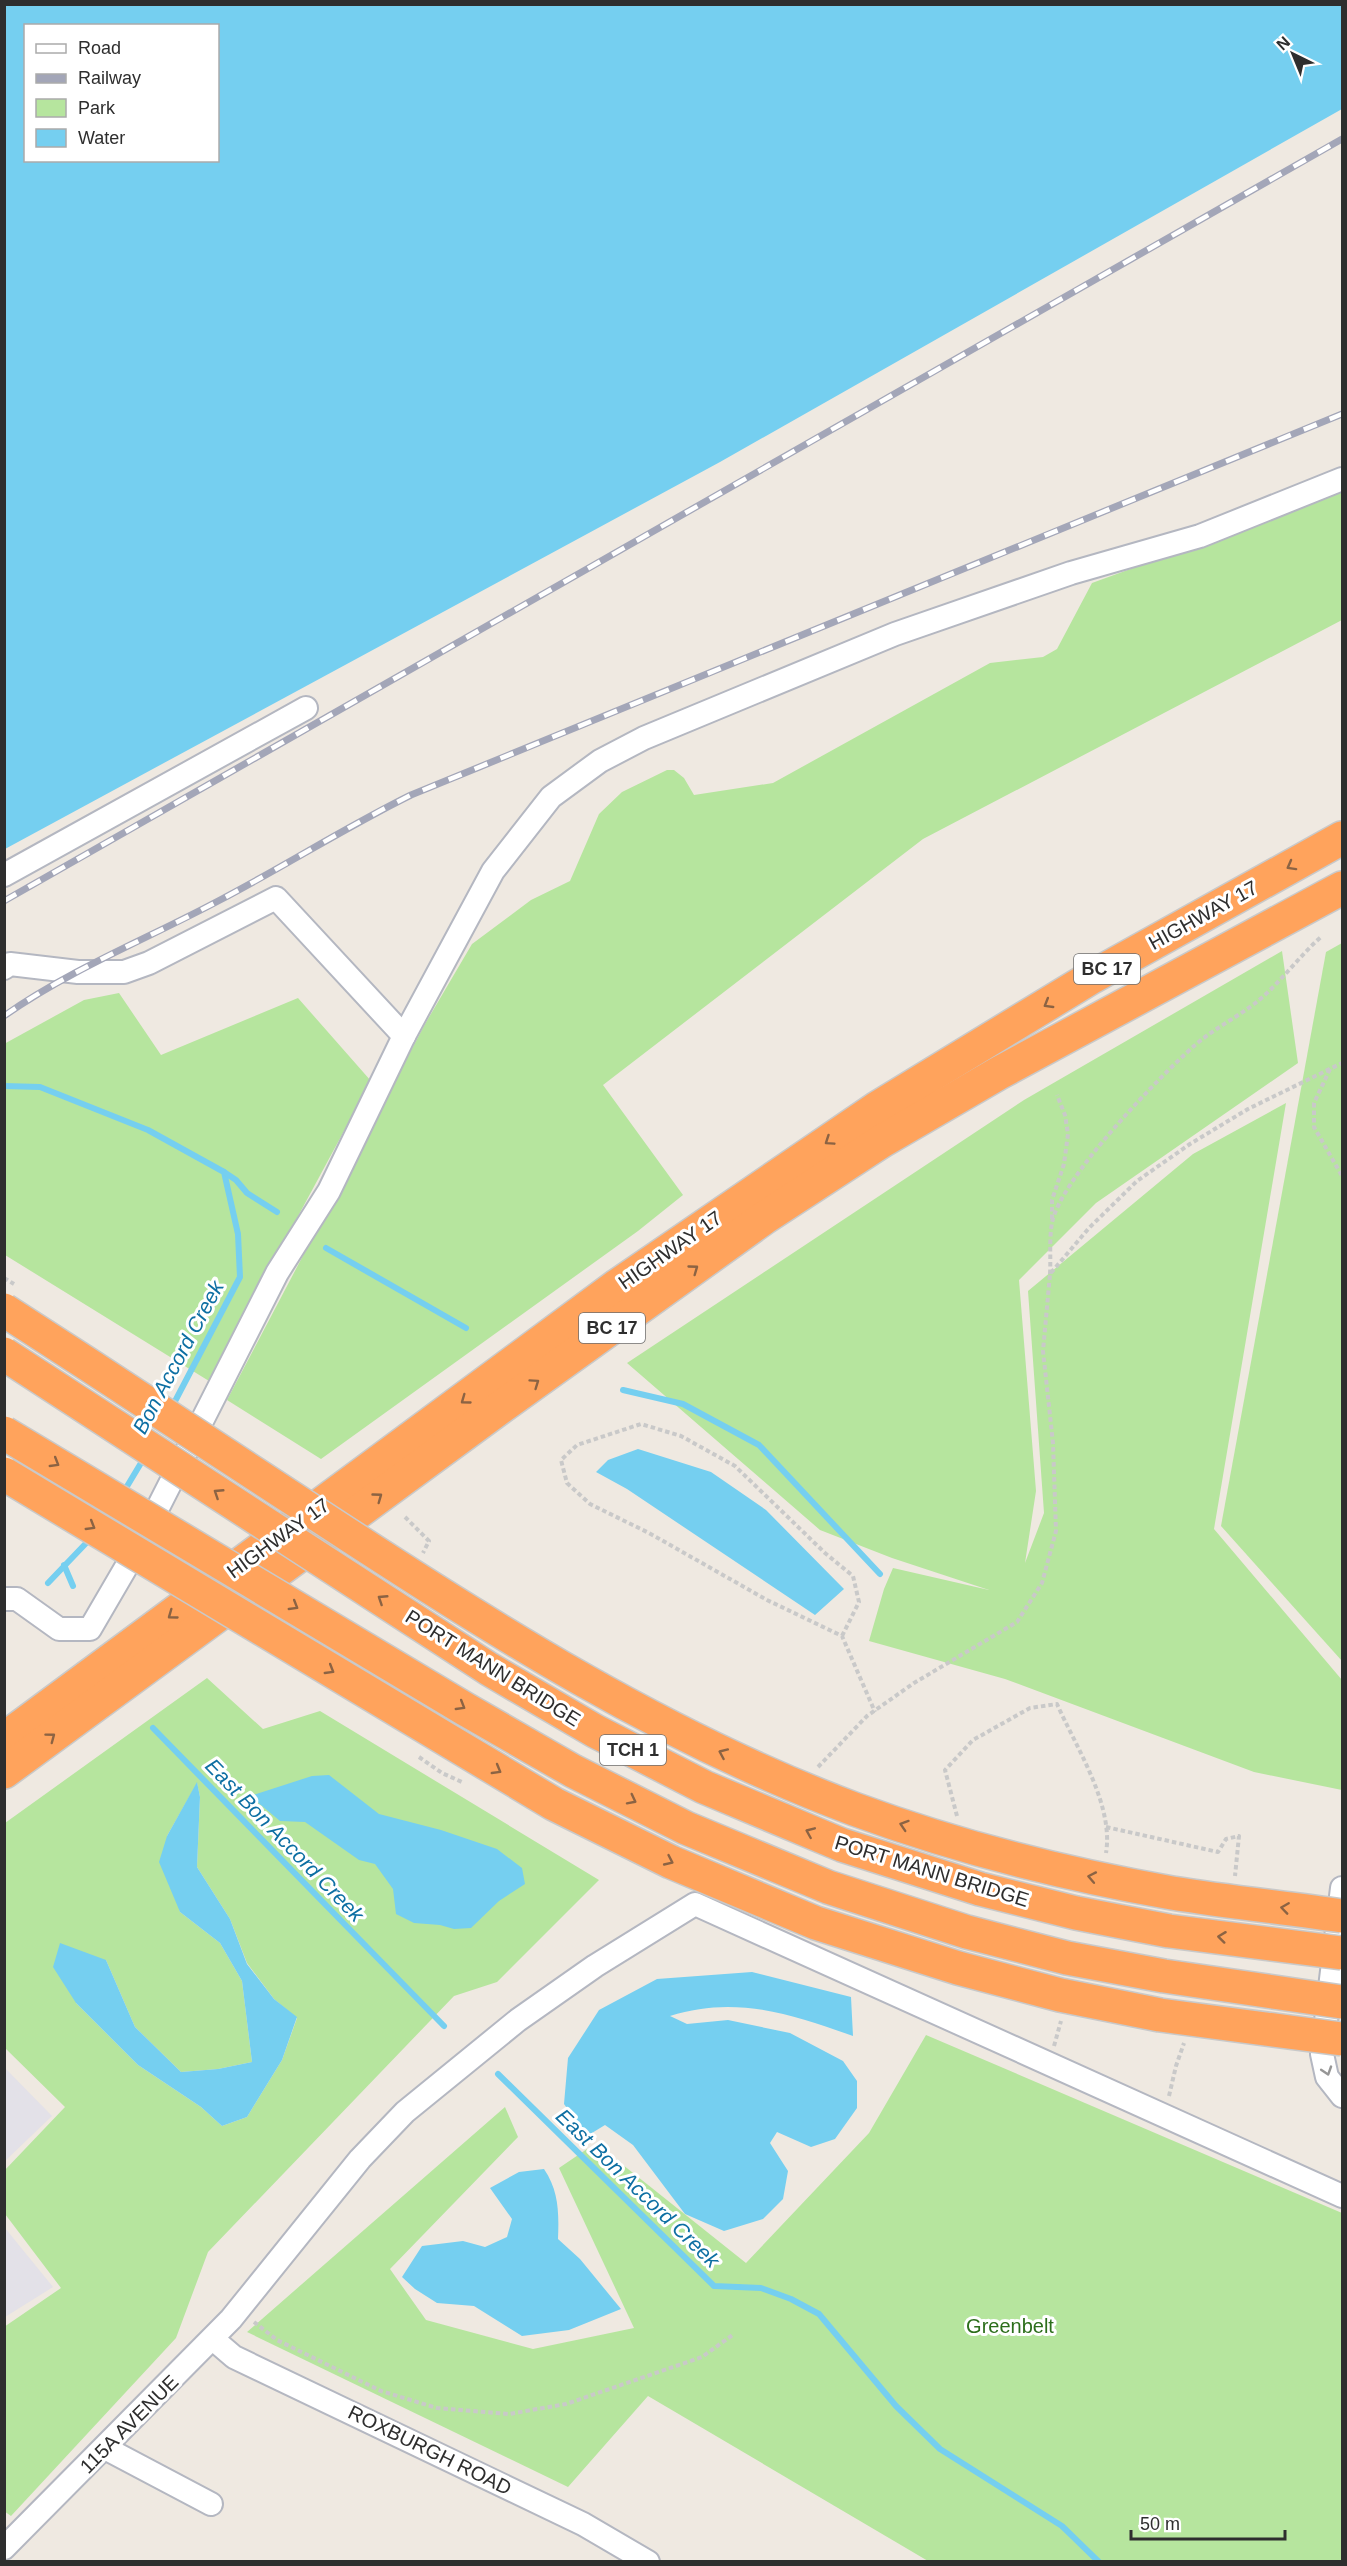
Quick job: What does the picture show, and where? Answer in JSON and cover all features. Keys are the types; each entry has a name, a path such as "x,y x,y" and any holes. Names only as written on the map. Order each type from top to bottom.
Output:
{"highway":[{"name":"HIGHWAY 17","path":"4,1739 618,1285 877,1108 1092,977 1342,838"},
{"path":"1254,936 1342,868"},
{"name":"HIGHWAY 17","path":"4,1772 764,1218 882,1141 999,1073 1342,888"},
{"path":"9,1297 388,1561 498,1630 614,1698 719,1751 854,1809 990,1853 1173,1893 1342,1916"},
{"name":"PORT MANN BRIDGE","path":"4,1354 489,1669 595,1731 704,1787 842,1845 980,1889 1076,1913 1169,1931 1342,1953"},
{"name":"TCH 1","path":"4,1432 495,1726 573,1771 697,1832 828,1887 967,1932 1067,1958 1164,1976 1342,2002"},
{"path":"4,1474 554,1804 712,1880 816,1923 958,1968 1049,1992 1160,2015 1342,2039"}],"street":[{"path":"4,1599 17,1599 59,1629 90,1629 140,1545 277,1273 329,1191 404,1036 493,871 551,797 600,760 644,738 895,634 1071,573 1200,536 1342,479"},
{"path":"4,874 306,708"},
{"path":"4,968 10,964 78,972 124,972 149,963 276,898 404,1036"},
{"path":"1342,1888 1322,2054 1327,2077 1342,2096"},
{"name":"115A AVENUE","path":"4,2548 213,2339 245,2304 360,2159 405,2112 518,2020 595,1966 695,1904 1342,2196"},
{"name":"ROXBURGH ROAD","path":"213,2339 234,2357 573,2519 648,2562"},
{"path":"105,2448 211,2504"}],"path":[{"path":"1052,1223 1060,1200 1087,1161 1136,1104 1194,1046 1228,1019 1254,1004 1322,936"},
{"path":"1050,1274 1089,1228 1137,1181 1190,1144 1248,1109 1342,1063"},
{"path":"1330,1069 1314,1103 1314,1127 1342,1176"},
{"path":"811,1776 875,1712 914,1683 1017,1622 1042,1583 1056,1531 1053,1443 1043,1351 1050,1274 1052,1200 1064,1164 1068,1134 1065,1115 1057,1095"},
{"path":"4,1278 9,1297"},
{"path":"842,1636 859,1602 853,1576 825,1553 735,1466 681,1436 641,1424 577,1445 561,1460 567,1484 590,1504 649,1533 767,1600 842,1636 875,1712"},
{"path":"1005,1723 1030,1708 1057,1704 1074,1743"},
{"path":"810,1766 820,1770"},
{"path":"951,1816 962,1820"},
{"path":"1106,1827 1218,1852 1226,1839 1239,1836"},
{"path":"1098,1856 1109,1859"},
{"path":"1231,1880 1242,1881"},
{"path":"245,2304 277,2340 381,2391 437,2408 508,2414 566,2404 702,2357 734,2334"}],"shaded area":[{"path":"5,2068 52,2116 5,2161"},
{"path":"5,2228 53,2287 4,2317"}],"green space":[{"path":"1342,492 1342,620 923,839 603,1085 683,1195 638,1231 321,1459 227,1400 425,1024 472,944 531,900 570,881 599,814 622,792 667,770 674,770 684,778 694,795 773,783 990,663 1043,657 1057,649 1092,583"},
{"path":"1342,943 1342,1661 1221,1526 1326,952"},
{"path":"1282,951 1298,1063 1096,1203 1019,1280 1036,1491 1025,1563 1044,1513 1028,1291 1193,1154 1286,1103 1214,1529 1342,1680 1342,1790 1254,1772 1005,1679 869,1641 884,1589 893,1568 989,1590 892,1558 820,1530 627,1363 1024,1100"},
{"path":"119,993 161,1055 298,998 371,1081 209,1381 5,1255 4,1044 84,1000"},
{"path":"207,1678 263,1729 320,1711 599,1880 497,1982 454,1996 208,2252 176,2338 11,2516 4,2511 4,2327 61,2288 5,2214 4,2171 65,2107 5,2048 5,1823","holes":["197,1783 200,1797 197,1867 230,1919 247,1963 274,1999 297,2018 282,2060 247,2117 222,2126 201,2107 138,2065 76,2003 106,1960 135,2027 181,2072 218,2069 252,2062 242,1981 220,1943 180,1912 167,1836"]},
{"name":"Greenbelt","path":"926,2035 1342,2213 1342,2561 928,2561 648,2396 568,2487 247,2332 505,2107 518,2137 390,2269 426,2320 533,2349 634,2328 559,2168 587,2149 613,2157 746,2263 869,2133"}],"water":[{"path":"5,4 1342,5 1342,109 720,462 5,849"},
{"path":"638,1449 711,1472 766,1510 844,1589 815,1615 627,1489 596,1472 608,1460"},
{"path":"329,1775 379,1814 441,1830 497,1849 522,1868 525,1884 499,1901 471,1928 454,1929 440,1925 414,1923 396,1914 393,1889 375,1864 359,1860 305,1822 280,1821 250,1796 312,1776"},
{"path":"197,1782 200,1797 197,1867 230,1919 247,1964 274,1999 297,2017 282,2060 247,2117 222,2126 201,2107 138,2065 76,2003 53,1967 60,1943 106,1960 135,2027 181,2072 218,2069 252,2062 242,1981 220,1943 180,1912 159,1862 167,1836"},
{"path":"752,1972 851,1997 853,2036 785,2014 740,2007 717,2007 670,2016 687,2024 728,2020 790,2033 843,2061 857,2081 857,2108 835,2139 811,2147 777,2132 770,2143 788,2171 783,2199 763,2219 724,2231 685,2214 633,2145 605,2125 587,2136 564,2104 568,2058 599,2010 657,1979"},
{"path":"544,2169 553,2186 557,2202 558,2239 580,2259 621,2309 569,2330 522,2336 474,2306 437,2303 415,2289 402,2277 422,2246 463,2241 485,2247 507,2237 512,2219 490,2188 519,2172"}],"waterway":[{"name":"Bon Accord Creek","path":"4,1086 40,1087 148,1130 224,1172 238,1234 240,1277 172,1407"},
{"path":"224,1172 236,1180 247,1193 277,1212"},
{"path":"326,1248 466,1328"},
{"path":"623,1390 683,1404 759,1445 880,1574"},
{"name":"Bon Accord Creek","path":"123,1493 144,1458"},
{"name":"Bon Accord Creek","path":"48,1583 91,1538"},
{"name":"East Bon Accord Creek","path":"64,1565 73,1586"},
{"name":"East Bon Accord Creek","path":"153,1728 444,2026"},
{"name":"East Bon Accord Creek","path":"498,2074 714,2286 761,2288 791,2299 819,2314 896,2406 940,2449 1062,2526 1099,2562"}],"railway":[{"path":"4,901 1342,139"},
{"path":"4,1016 56,983 220,900 411,795 1342,414"}]}
